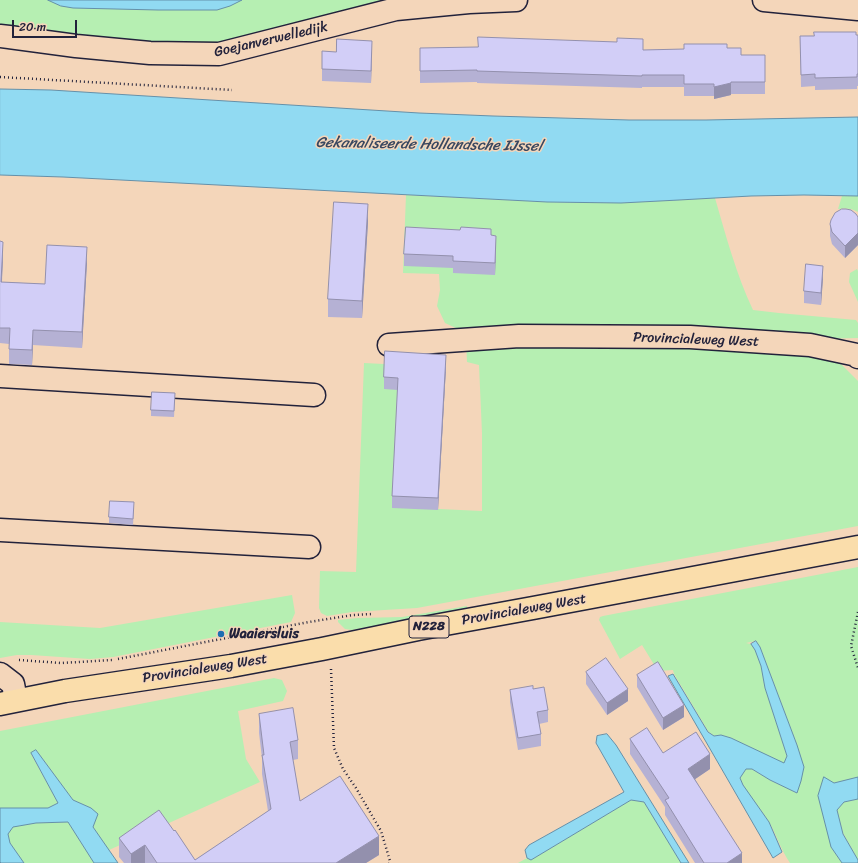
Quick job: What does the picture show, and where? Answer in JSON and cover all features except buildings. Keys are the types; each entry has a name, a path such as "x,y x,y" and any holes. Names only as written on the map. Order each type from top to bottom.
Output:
{"main road":[{"name":"Provincialeweg West","path":"8,702 65,691 231,666 314,651 418,629 858,547"}],"street":[{"name":"Goejanverwelledijk","path":"0,36 76,46 150,53 219,54 396,9 469,2 516,0"},
{"path":"764,0 858,9"},
{"name":"Provincialeweg West","path":"389,345 519,336 690,337 810,345 857,355 858,357"},
{"path":"0,376 314,395"},
{"path":"0,530 309,547"},
{"path":"0,674 13,684 8,702"}],"path":[{"path":"0,77 232,90"},
{"path":"858,612 851,646 858,668"},
{"path":"331,663 334,748 343,769 381,831 390,861 389,863"}],"green space":[{"path":"0,0 410,0 226,42 198,46 0,33"},
{"path":"406,195 547,202 621,203 715,198 736,269 753,310 856,320 858,323 858,338 776,340 458,329 445,323 437,306 440,290 439,274 403,273"},
{"path":"842,196 858,196 858,212 843,208 838,209"},
{"path":"857,269 858,302 849,282 850,273"},
{"path":"466,340 724,348 805,355 838,361 858,381 858,526 417,608 352,612 327,616 321,613 319,608 320,571 356,572 364,363 403,365 396,507 482,511 482,433 479,365 467,362"},
{"path":"858,567 858,777 834,783 831,847 842,863 790,863 769,822 746,790 740,778 746,769 752,769 770,780 797,793 797,745 760,647 756,641 746,643 751,644 755,650 761,666 765,688 787,756 784,764 731,738 721,735 714,736 708,731 673,670 658,671 642,645 620,659 599,620 600,617 603,616"},
{"path":"292,595 295,613 291,622 113,657 90,659 17,655 0,658 0,622 100,628"},
{"path":"467,606 467,608 352,630 345,629 338,622 338,620 358,618 402,617"},
{"path":"274,678 282,680 287,691 283,701 238,711 246,759 260,782 109,850 93,827 91,808 73,800 36,750 31,754 58,803 48,808 0,808 0,731"},
{"path":"858,799 858,860 843,833 837,810 844,802"},
{"path":"631,800 644,802 681,863 518,863 527,858 531,860"},
{"path":"68,822 94,863 24,863 10,843 8,834 13,826 36,823"}],"water":[{"path":"48,0 242,0 217,10 158,10 73,8 61,6"},
{"name":"Gekanaliseerde Hollandsche IJssel","path":"0,89 51,90 419,113 493,116 629,120 858,117 858,196 751,196 621,203 547,202 0,175"},
{"path":"756,641 760,647 804,767 797,793 770,780 752,769 746,769 740,778 743,785 769,822 782,852 773,858 668,676 673,674 708,732 714,736 721,735 731,738 784,763 787,756 765,688 761,666 751,644"},
{"path":"607,734 616,745 689,863 681,863 644,802 631,800 531,860 527,858 525,850 529,845 624,792 596,743 597,736"},
{"path":"36,750 73,800 91,808 98,814 93,827 118,863 94,863 68,822 36,823 13,827 8,834 10,843 24,863 0,862 0,808 48,808 58,803 31,753"},
{"path":"824,777 834,783 858,777 858,799 844,802 837,810 843,834 858,860 858,863 842,863 831,847 818,796"}],"place":[{"name":"Waaiersluis","path":"221,634"}]}
